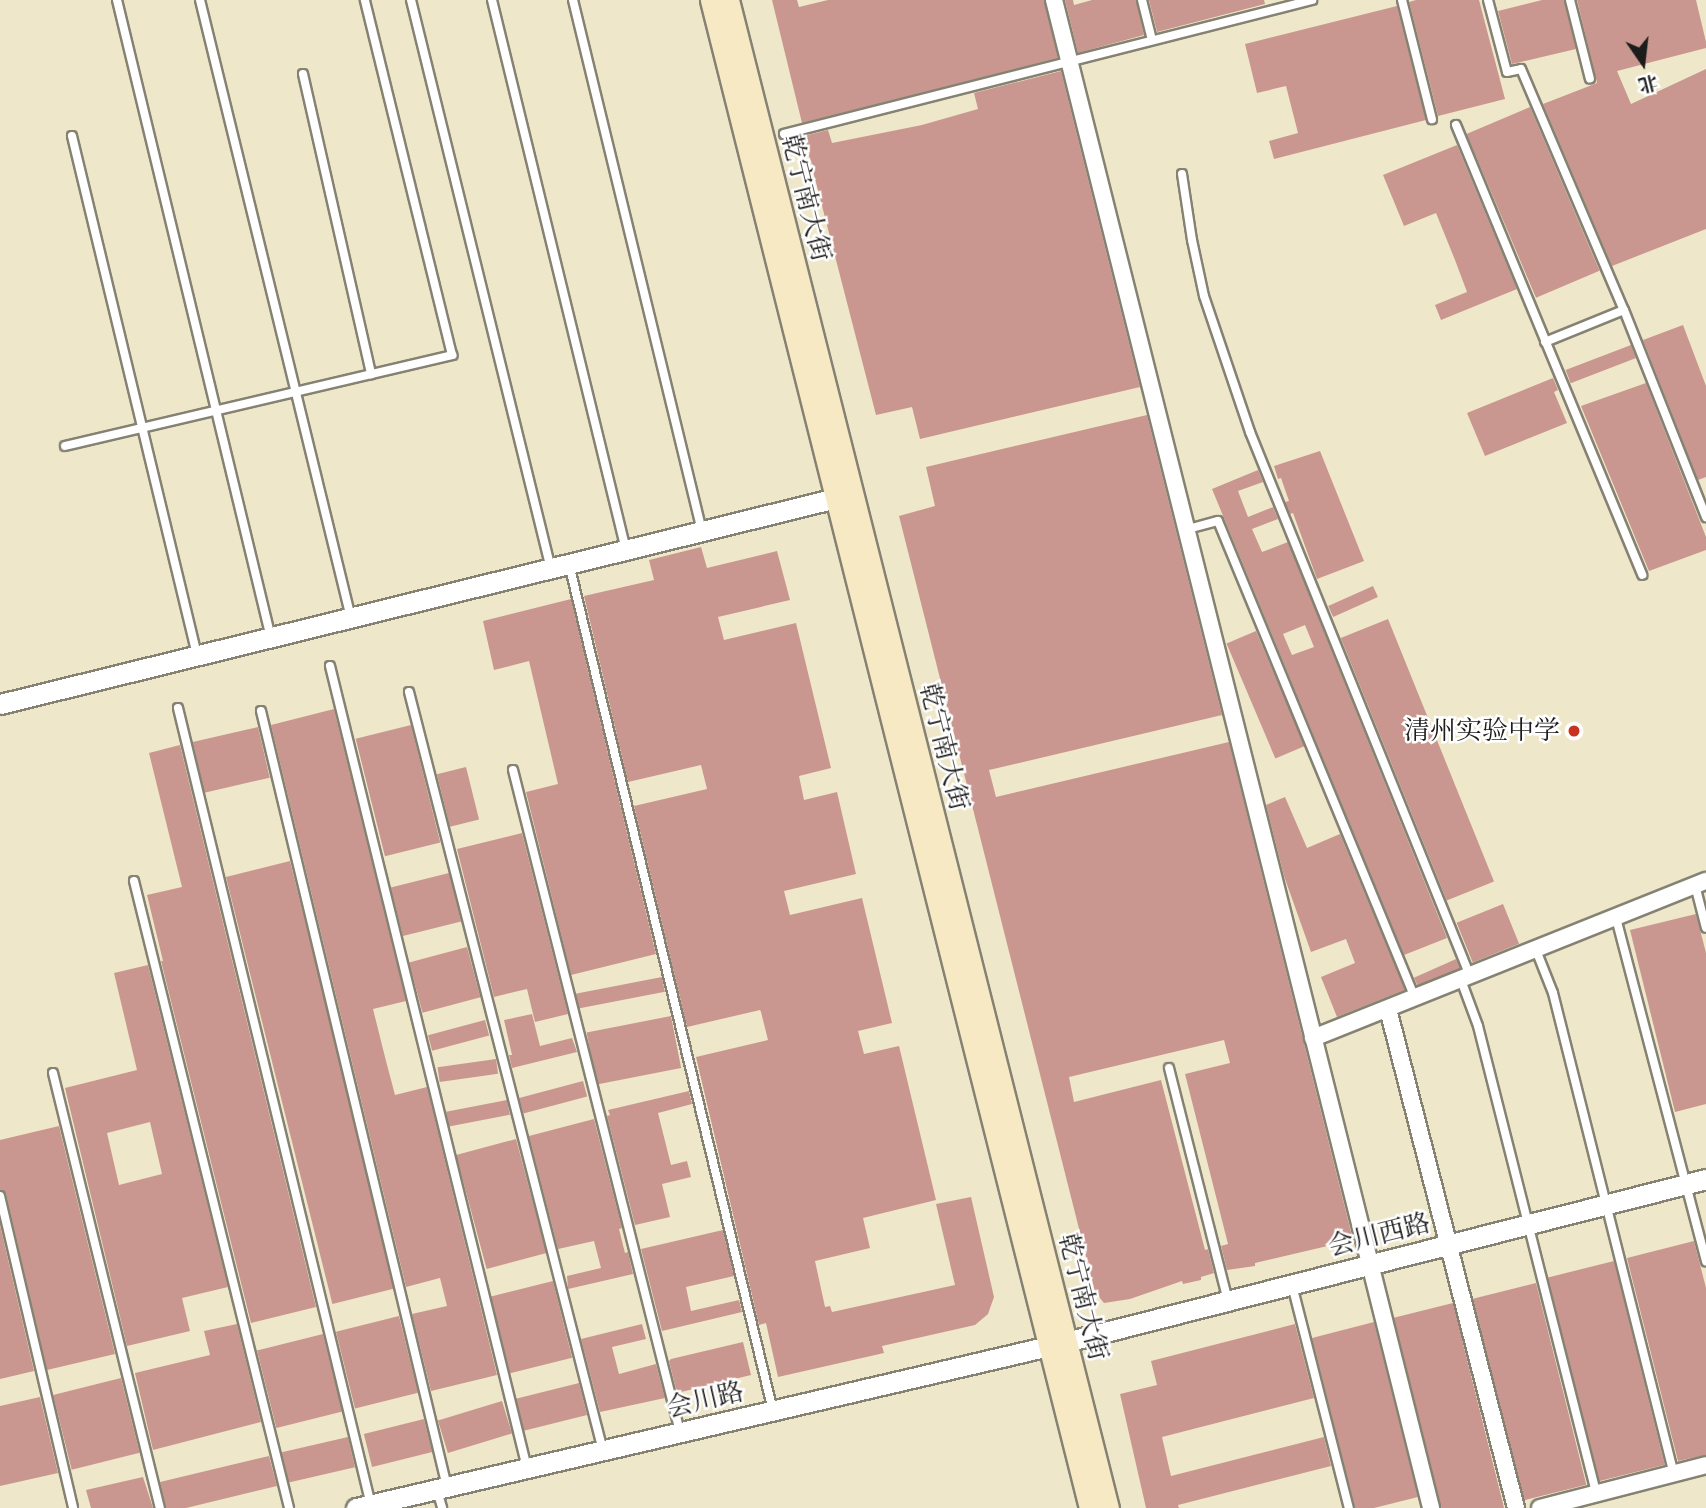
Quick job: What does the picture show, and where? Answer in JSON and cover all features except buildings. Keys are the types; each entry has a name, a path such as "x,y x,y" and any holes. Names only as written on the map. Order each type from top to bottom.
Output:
{"main road":[{"name":"乾宁南大街","path":"711,0 836,498 1058,1344 1108,1508"},
{"name":"乾宁南大街","path":"728,0 1058,1344 1090,1508"}],"street":[{"path":"1054,0 1431,1508"},
{"path":"0,704 836,498"},
{"path":"1313,1038 1701,883"},
{"path":"1388,1009 1451,1244 1516,1508"},
{"name":"会川西路","path":"1058,1344 1706,1179"},
{"name":"会川路","path":"362,1507 442,1495 527,1468 1058,1344"},
{"path":"1540,1508 1706,1465"}],"lane":[{"path":"117,0 271,638"},
{"path":"200,0 351,618"},
{"path":"65,446 452,355 365,0"},
{"path":"411,0 560,566 772,1411"},
{"path":"492,0 626,550"},
{"path":"573,0 702,531"},
{"path":"1142,0 1152,40"},
{"path":"784,134 1312,0"},
{"path":"1402,0 1432,119"},
{"path":"1488,0 1507,72 1521,69 1624,310 1706,517"},
{"path":"1570,0 1590,79"},
{"path":"303,74 371,374"},
{"path":"1456,125 1642,575"},
{"path":"72,135 197,656"},
{"path":"1182,174 1192,240 1205,296 1250,432 1466,978 1595,1494"},
{"path":"1545,342 1624,310"},
{"path":"1188,529 1218,522 1415,998"},
{"path":"330,666 527,1468"},
{"path":"409,692 603,1451"},
{"path":"178,708 362,1507"},
{"path":"261,711 442,1495"},
{"path":"513,770 680,1432"},
{"path":"134,881 289,1508"},
{"path":"1701,883 1706,928"},
{"path":"1616,918 1706,1261"},
{"path":"1536,950 1553,993 1674,1473"},
{"path":"1169,1068 1228,1301"},
{"path":"53,1073 160,1508"},
{"path":"0,1196 74,1508"},
{"path":"1292,1285 1349,1508"}],"place":[{"name":"清州实验中学","path":"1574,731"}]}
